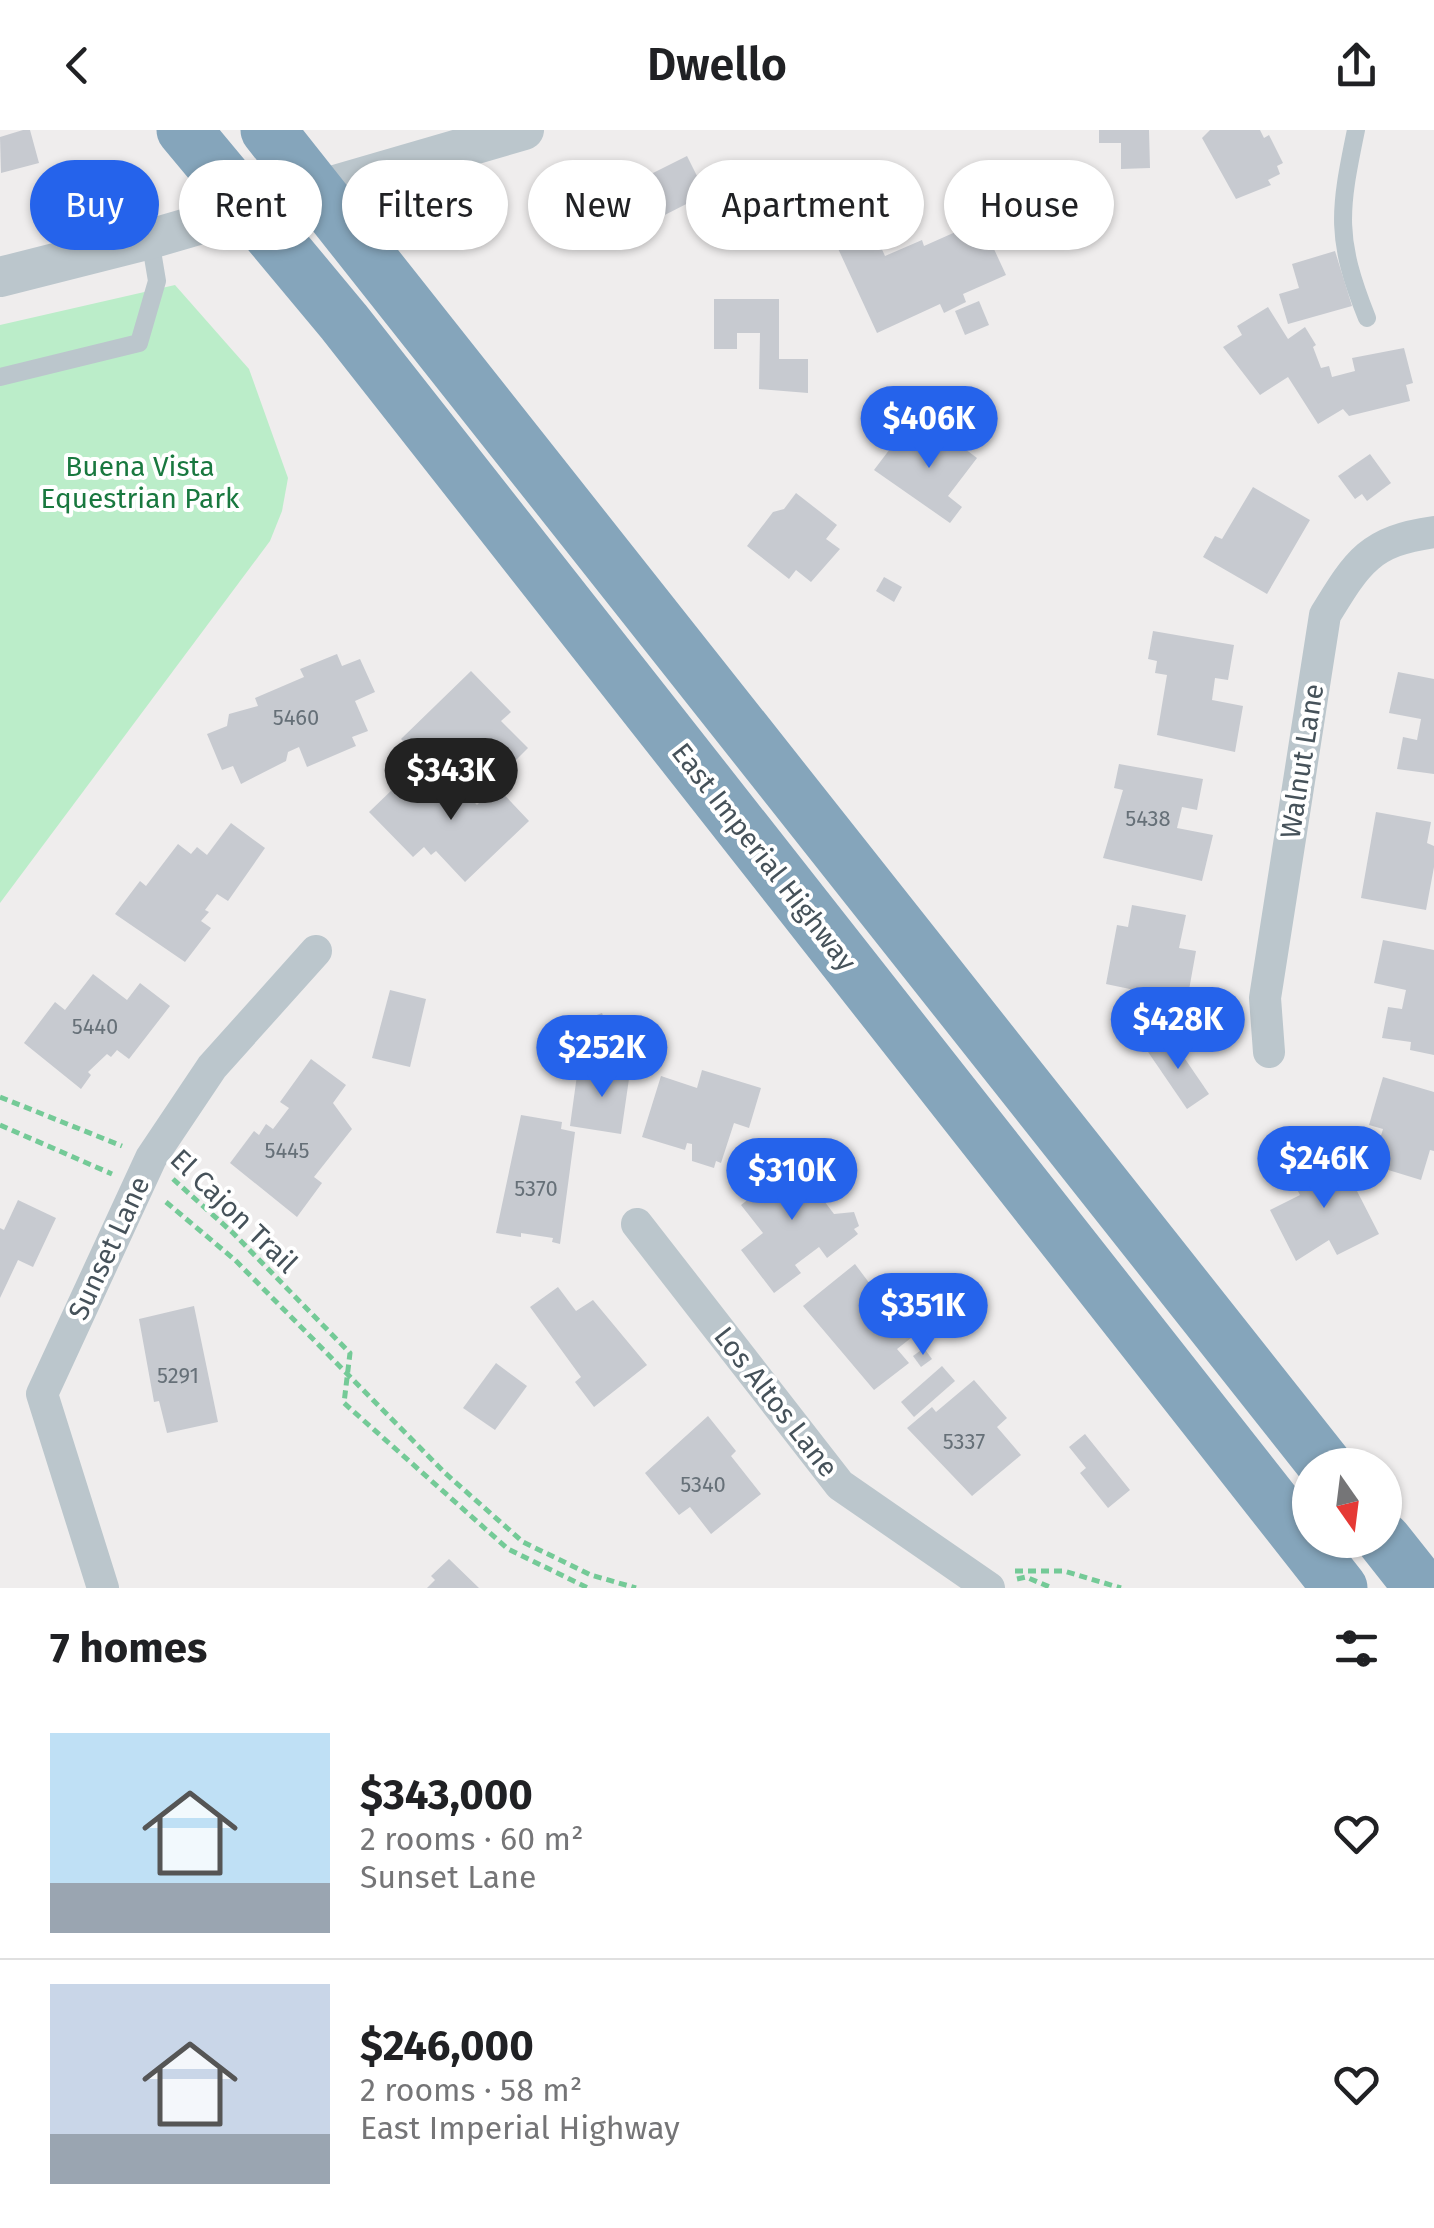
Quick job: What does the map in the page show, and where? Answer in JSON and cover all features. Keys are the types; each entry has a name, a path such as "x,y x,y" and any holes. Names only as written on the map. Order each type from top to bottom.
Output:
{"highway":[{"name":"East Imperial Highway","path":"184,130 344,322 1340,1588"},
{"path":"268,130 411,305 1312,1448"},
{"path":"1398,1558 1422,1588"}],"street":[{"path":"159,236 477,136 524,130"},
{"path":"0,277 107,250"},
{"name":"Walnut Lane","path":"1268,1052 1266,998 1325,615 1351,572 1392,538 1434,532"},
{"name":"Sunset Lane","path":"103,1588 42,1394 145,1172 212,1067 316,951"},
{"name":"Los Altos Lane","path":"637,1224 840,1485 984,1584"}],"lane":[{"path":"1356,130 1340,202 1340,230 1351,280 1366,318"},
{"path":"0,377 138,343 156,281 152,250"}],"path":[{"name":"El Cajon Trail","path":"0,1097 145,1172 234,1233 350,1353 344,1403 508,1550 588,1588"},
{"name":"El Cajon Trail","path":"0,1125 145,1172 161,1198 235,1260 445,1474 522,1542 592,1575 636,1588"},
{"path":"984,1584 1050,1570 1121,1588"}],"green space":[{"name":"Buena Vista Equestrian Park","path":"175,285 249,369 288,478 282,511 270,541 0,903 0,325"}],"building":[{"path":"30,130 38,160 1,173 0,137"},
{"path":"1099,130 1149,130 1150,168 1121,169 1121,143 1099,143"},
{"path":"1210,130 1260,130 1264,138 1269,135 1283,163 1277,166 1280,174 1268,180 1271,185 1236,199 1202,138"},
{"path":"687,156 689,160 686,204 666,214 666,166"},
{"path":"944,237 944,250 994,250 1006,275 963,294 966,302 944,313 940,304 877,333 839,250 882,250 885,256 899,250 924,250 924,246"},
{"path":"1335,251 1352,306 1288,324 1279,294 1299,288 1292,264"},
{"path":"714,299 779,299 779,359 808,359 808,393 759,389 760,333 737,333 737,349 714,349"},
{"path":"979,301 989,325 965,335 955,311"},
{"path":"1268,307 1288,339 1305,327 1316,345 1313,347 1321,368 1329,366 1332,377 1355,371 1352,358 1404,348 1413,383 1406,385 1410,401 1349,416 1343,409 1318,424 1288,377 1260,395 1223,347 1242,335 1237,326"},
{"path":"936,427 977,458 948,496 962,507 950,523 874,470 899,437 917,451"},
{"path":"1370,454 1391,483 1367,501 1362,494 1355,499 1338,476"},
{"path":"1253,487 1310,520 1267,594 1203,557 1215,536 1222,539"},
{"path":"796,493 837,525 826,539 840,549 811,582 796,570 789,579 747,546 773,512 784,509"},
{"path":"884,577 902,587 894,602 876,591"},
{"path":"1153,631 1234,645 1228,680 1215,678 1212,700 1243,706 1235,752 1157,735 1167,675 1155,673 1157,661 1148,659"},
{"path":"337,654 342,666 360,659 375,692 355,701 368,731 352,737 356,746 307,767 299,747 288,752 286,761 241,784 233,766 222,770 207,734 227,726 229,714 258,706 255,698 304,677 300,669"},
{"path":"471,671 511,712 501,721 528,748 505,771 496,763 493,766 478,744 466,755 457,747 432,770 401,739"},
{"path":"1398,672 1434,679 1434,774 1397,769 1403,737 1417,740 1421,719 1389,713"},
{"path":"1119,764 1203,779 1197,810 1182,807 1177,828 1213,835 1202,881 1103,858 1123,790 1114,788"},
{"path":"442,769 477,805 496,786 529,821 465,882 436,851 431,855 424,847 413,857 369,812 395,787 409,800"},
{"path":"1376,812 1431,822 1427,843 1434,846 1434,867 1426,910 1361,898"},
{"path":"231,823 265,848 228,901 217,894 205,910 209,912 201,921 211,928 185,962 115,914 140,881 146,886 178,844 191,854 197,847 207,855"},
{"path":"1132,905 1186,915 1179,948 1196,951 1187,1001 1106,984 1117,925 1128,927"},
{"path":"1383,940 1434,950 1434,1055 1410,1050 1411,1042 1382,1038 1388,1007 1402,1009 1406,990 1374,983"},
{"path":"93,974 127,1000 140,983 170,1006 129,1059 117,1050 111,1057 107,1054 88,1072 91,1075 81,1089 24,1043 55,1002 65,1010"},
{"path":"390,990 426,999 410,1067 372,1058"},
{"path":"602,1013 616,1050 551,1074 537,1038"},
{"path":"1168,1034 1209,1094 1187,1109 1146,1049"},
{"path":"311,1059 346,1085 333,1103 352,1129 314,1177 322,1183 297,1217 230,1163 254,1131 259,1135 266,1124 273,1129 289,1108 280,1102"},
{"path":"605,1062 631,1065 621,1134 570,1126 577,1075 603,1078"},
{"path":"702,1070 761,1088 749,1128 734,1123 721,1163 716,1161 714,1168 692,1161 692,1144 687,1143 685,1150 642,1137 661,1076 697,1088"},
{"path":"1383,1077 1434,1092 1434,1151 1430,1150 1421,1180 1372,1165 1383,1129 1369,1125"},
{"path":"521,1115 562,1122 561,1129 575,1132 560,1244 552,1242 553,1238 496,1233"},
{"path":"784,1148 834,1214 854,1212 859,1226 854,1229 858,1234 827,1258 819,1247 795,1265 801,1273 774,1293 741,1250 763,1233 741,1205 772,1181 760,1166"},
{"path":"1338,1154 1379,1234 1337,1255 1329,1240 1296,1261 1270,1210 1300,1195 1291,1178"},
{"path":"18,1200 56,1218 33,1267 18,1260 0,1298 0,1228 4,1230"},
{"path":"855,1264 873,1288 866,1293 886,1319 903,1305 908,1311 902,1315 916,1334 897,1349 909,1363 874,1390 803,1306"},
{"path":"558,1287 576,1311 593,1300 647,1365 594,1407 575,1382 581,1377 530,1307"},
{"path":"194,1306 218,1422 167,1433 159,1401 154,1402 139,1319"},
{"path":"924,1348 932,1359 921,1367 913,1356"},
{"path":"496,1363 527,1386 495,1430 463,1408"},
{"path":"942,1366 955,1381 914,1417 901,1402"},
{"path":"974,1380 1007,1418 997,1427 1021,1455 972,1496 907,1428 932,1407 936,1412"},
{"path":"708,1416 736,1451 731,1456 761,1494 711,1534 690,1507 679,1515 645,1473"},
{"path":"1085,1434 1130,1490 1108,1508 1080,1473 1086,1468 1069,1447"},
{"path":"449,1559 479,1588 427,1588 435,1580 431,1576"}]}
